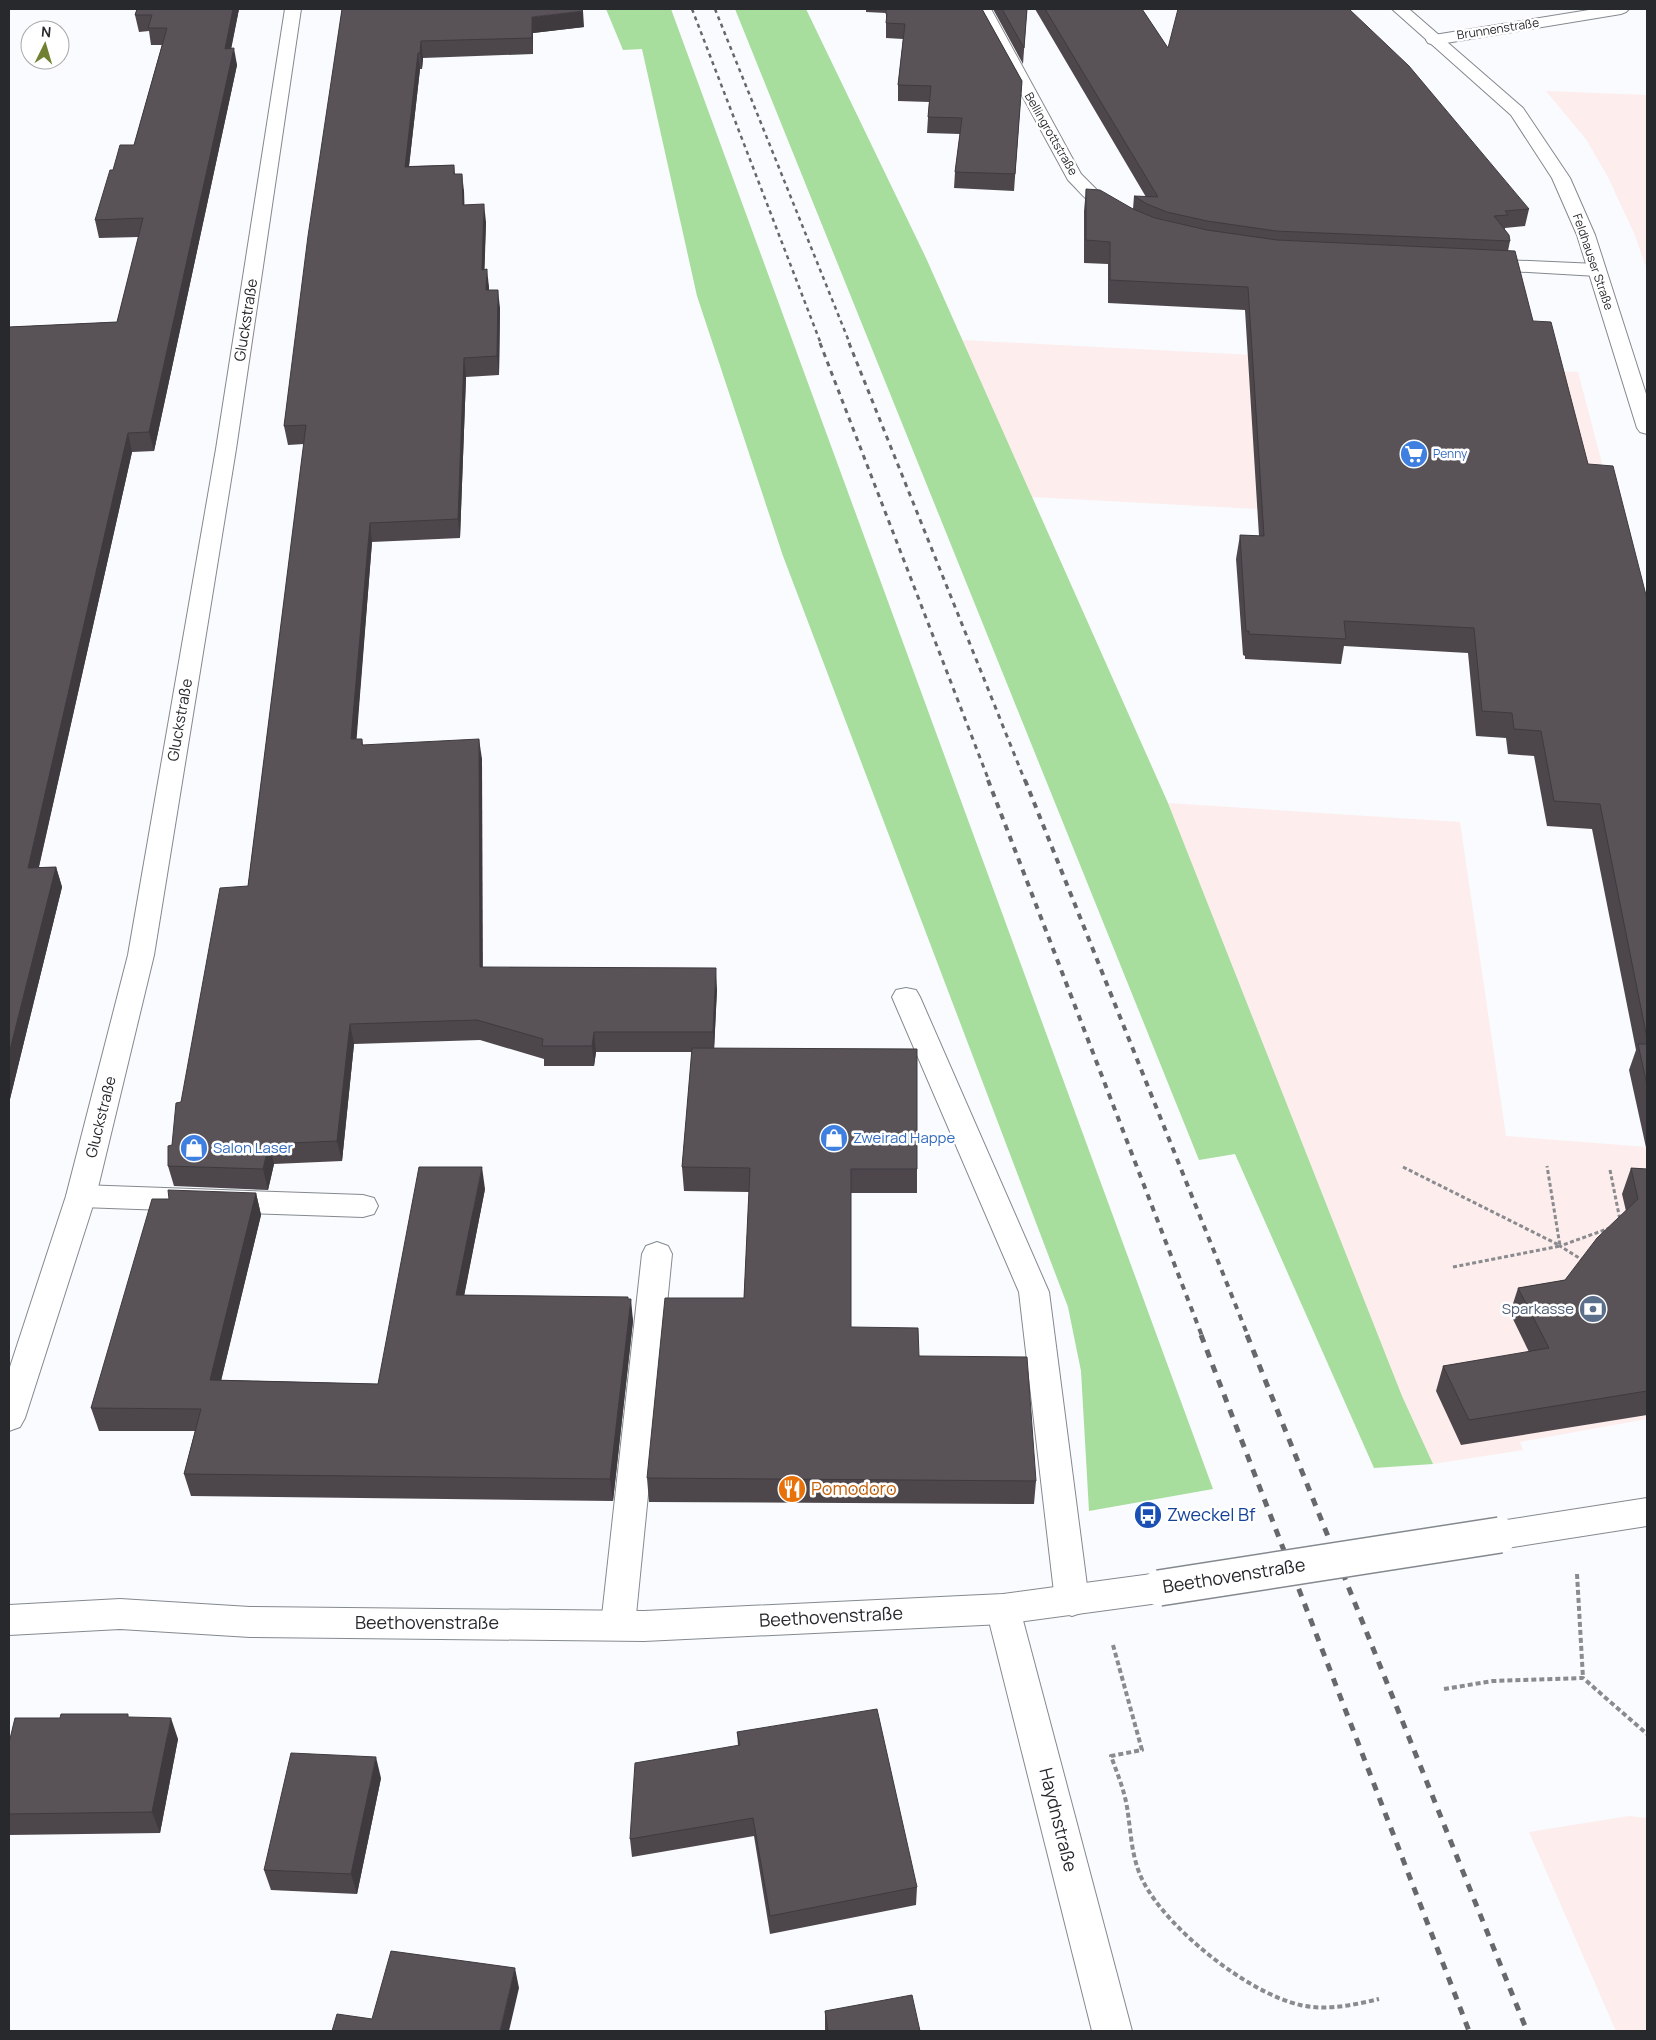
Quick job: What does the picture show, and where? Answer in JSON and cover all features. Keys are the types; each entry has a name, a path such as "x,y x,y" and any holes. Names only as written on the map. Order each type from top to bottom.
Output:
{"street":[{"name":"Gluckstraße","path":"9,1418 81,1196 140,956 226,449 293,9"},
{"name":"Bellingrottstraße","path":"983,9 1074,176 1094,197 1128,221"},
{"name":"Feldhauser Straße","path":"1400,9 1517,112 1561,178 1586,235 1647,428"},
{"name":"Brunnenstraße","path":"1434,40 1621,9"},
{"path":"1461,264 1597,270"},
{"path":"906,997 1034,1292 1086,1598"},
{"path":"81,1196 363,1206"},
{"path":"618,1625 657,1254"},
{"name":"Beethovenstraße","path":"9,1620 120,1614 250,1622 644,1626 1003,1609 1159,1588 1647,1512"},
{"name":"Haydnstraße","path":"1003,1609 1112,2031"}],"path":[{"path":"1547,1166 1560,1246"},
{"path":"1403,1167 1560,1246 1588,1264"},
{"path":"1610,1170 1620,1225"},
{"path":"1453,1267 1560,1246 1612,1228"},
{"path":"1575,1523 1583,1678"},
{"path":"1086,1598 1142,1750 1111,1756 1127,1805 1131,1849 1148,1890 1186,1937 1244,1979 1278,1997 1301,2005 1344,2007 1379,1999"},
{"path":"1444,1689 1493,1681 1583,1678 1647,1734"}],"shaded area":[{"path":"1546,91 1647,95 1647,270 1634,233 1608,177 1586,139"},
{"path":"962,340 1578,372 1619,528 1032,497"},
{"path":"1168,803 1460,822 1506,1136 1647,1147 1647,1419 1520,1442 1523,1450 1433,1464 1402,1396"},
{"path":"1629,1816 1647,1818 1647,2031 1616,2031 1529,1832"}],"green space":[{"path":"606,9 671,9 1213,1489 1089,1511 1081,1371 1068,1307 783,556 697,296 642,49 623,50"},
{"path":"735,9 806,9 926,258 1168,803 1402,1396 1433,1464 1374,1468 1235,1154 1199,1160"}],"building":[{"path":"137,9 233,9 225,49 234,48 149,432 128,433 28,868 56,867 9,1054 9,327 117,322 143,218 95,220 110,170 113,170 120,145 134,145 167,28 148,28 152,15 135,15"},
{"path":"342,9 581,9 583,11 532,17 532,38 421,41 405,167 454,165 454,174 462,174 463,205 484,204 482,270 487,269 486,290 498,290 497,356 464,358 458,519 370,523 351,739 362,739 362,745 479,739 480,967 716,968 713,1032 594,1032 592,1046 542,1046 543,1039 477,1020 350,1024 337,1141 269,1144 263,1169 168,1166 168,1146 172,1145 176,1103 181,1102 220,888 248,886 306,425 284,426 308,236"},
{"path":"886,9 982,9 1022,81 1015,174 955,172 962,118 928,117 931,86 898,85 905,24 886,23"},
{"path":"1002,9 1027,9 1024,48"},
{"path":"1045,9 1142,9 1168,48 1178,9 1349,9 1409,66 1529,209 1505,211 1508,215 1494,216 1509,235 1510,241 1276,231 1207,221 1167,212 1147,204 1134,196 1158,197"},
{"path":"1086,189 1100,190 1133,209 1155,218 1207,230 1277,240 1515,251 1533,321 1551,322 1588,464 1613,466 1647,599 1647,1038 1600,804 1554,801 1541,731 1514,729 1512,713 1482,711 1474,628 1344,621 1346,639 1249,634 1249,631 1246,631 1240,535 1264,536 1248,287 1110,280 1110,242 1086,240"},
{"path":"1638,1044 1647,1044 1647,1085"},
{"path":"692,1048 917,1049 917,1169 851,1169 851,1327 918,1328 919,1356 1027,1357 1036,1481 647,1478 665,1298 744,1298 750,1168 682,1167"},
{"path":"419,1167 482,1167 456,1295 628,1297 628,1299 631,1299 610,1479 184,1474 201,1409 91,1408 152,1199 169,1199 168,1190 256,1193 210,1380 378,1384"},
{"name":"Sparkasse","path":"1631,1168 1647,1169 1647,1391 1469,1420 1443,1366 1549,1348 1518,1288 1565,1280 1597,1238 1638,1199"},
{"path":"877,1709 917,1887 770,1916 753,1818 630,1839 635,1763 740,1745 737,1732"},
{"path":"61,1714 128,1714 128,1717 171,1718 152,1812 9,1814 9,1743 15,1718 60,1718"},
{"path":"291,1753 376,1757 351,1874 264,1870"},
{"path":"391,1951 515,1968 500,2031 332,2031 337,2014 372,2019"},
{"path":"912,1995 920,2031 828,2031 825,2011"}],"railway":[{"path":"692,9 821,344"},
{"path":"715,9 850,344"},
{"path":"820,343 989,781"},
{"path":"849,343 1025,781"},
{"path":"988,780 1202,1336"},
{"path":"1025,780 1248,1336"},
{"path":"1201,1335 1469,2031"},
{"path":"1247,1335 1527,2031"}],"place":[{"name":"Penny","path":"1414,454"},
{"name":"Zweirad Happe","path":"834,1138"},
{"name":"Salon Laser","path":"194,1148"},
{"name":"Sparkasse","path":"1593,1309"},
{"name":"Pomodoro","path":"792,1489"},
{"name":"Zweckel Bf","path":"1148,1515"}]}
